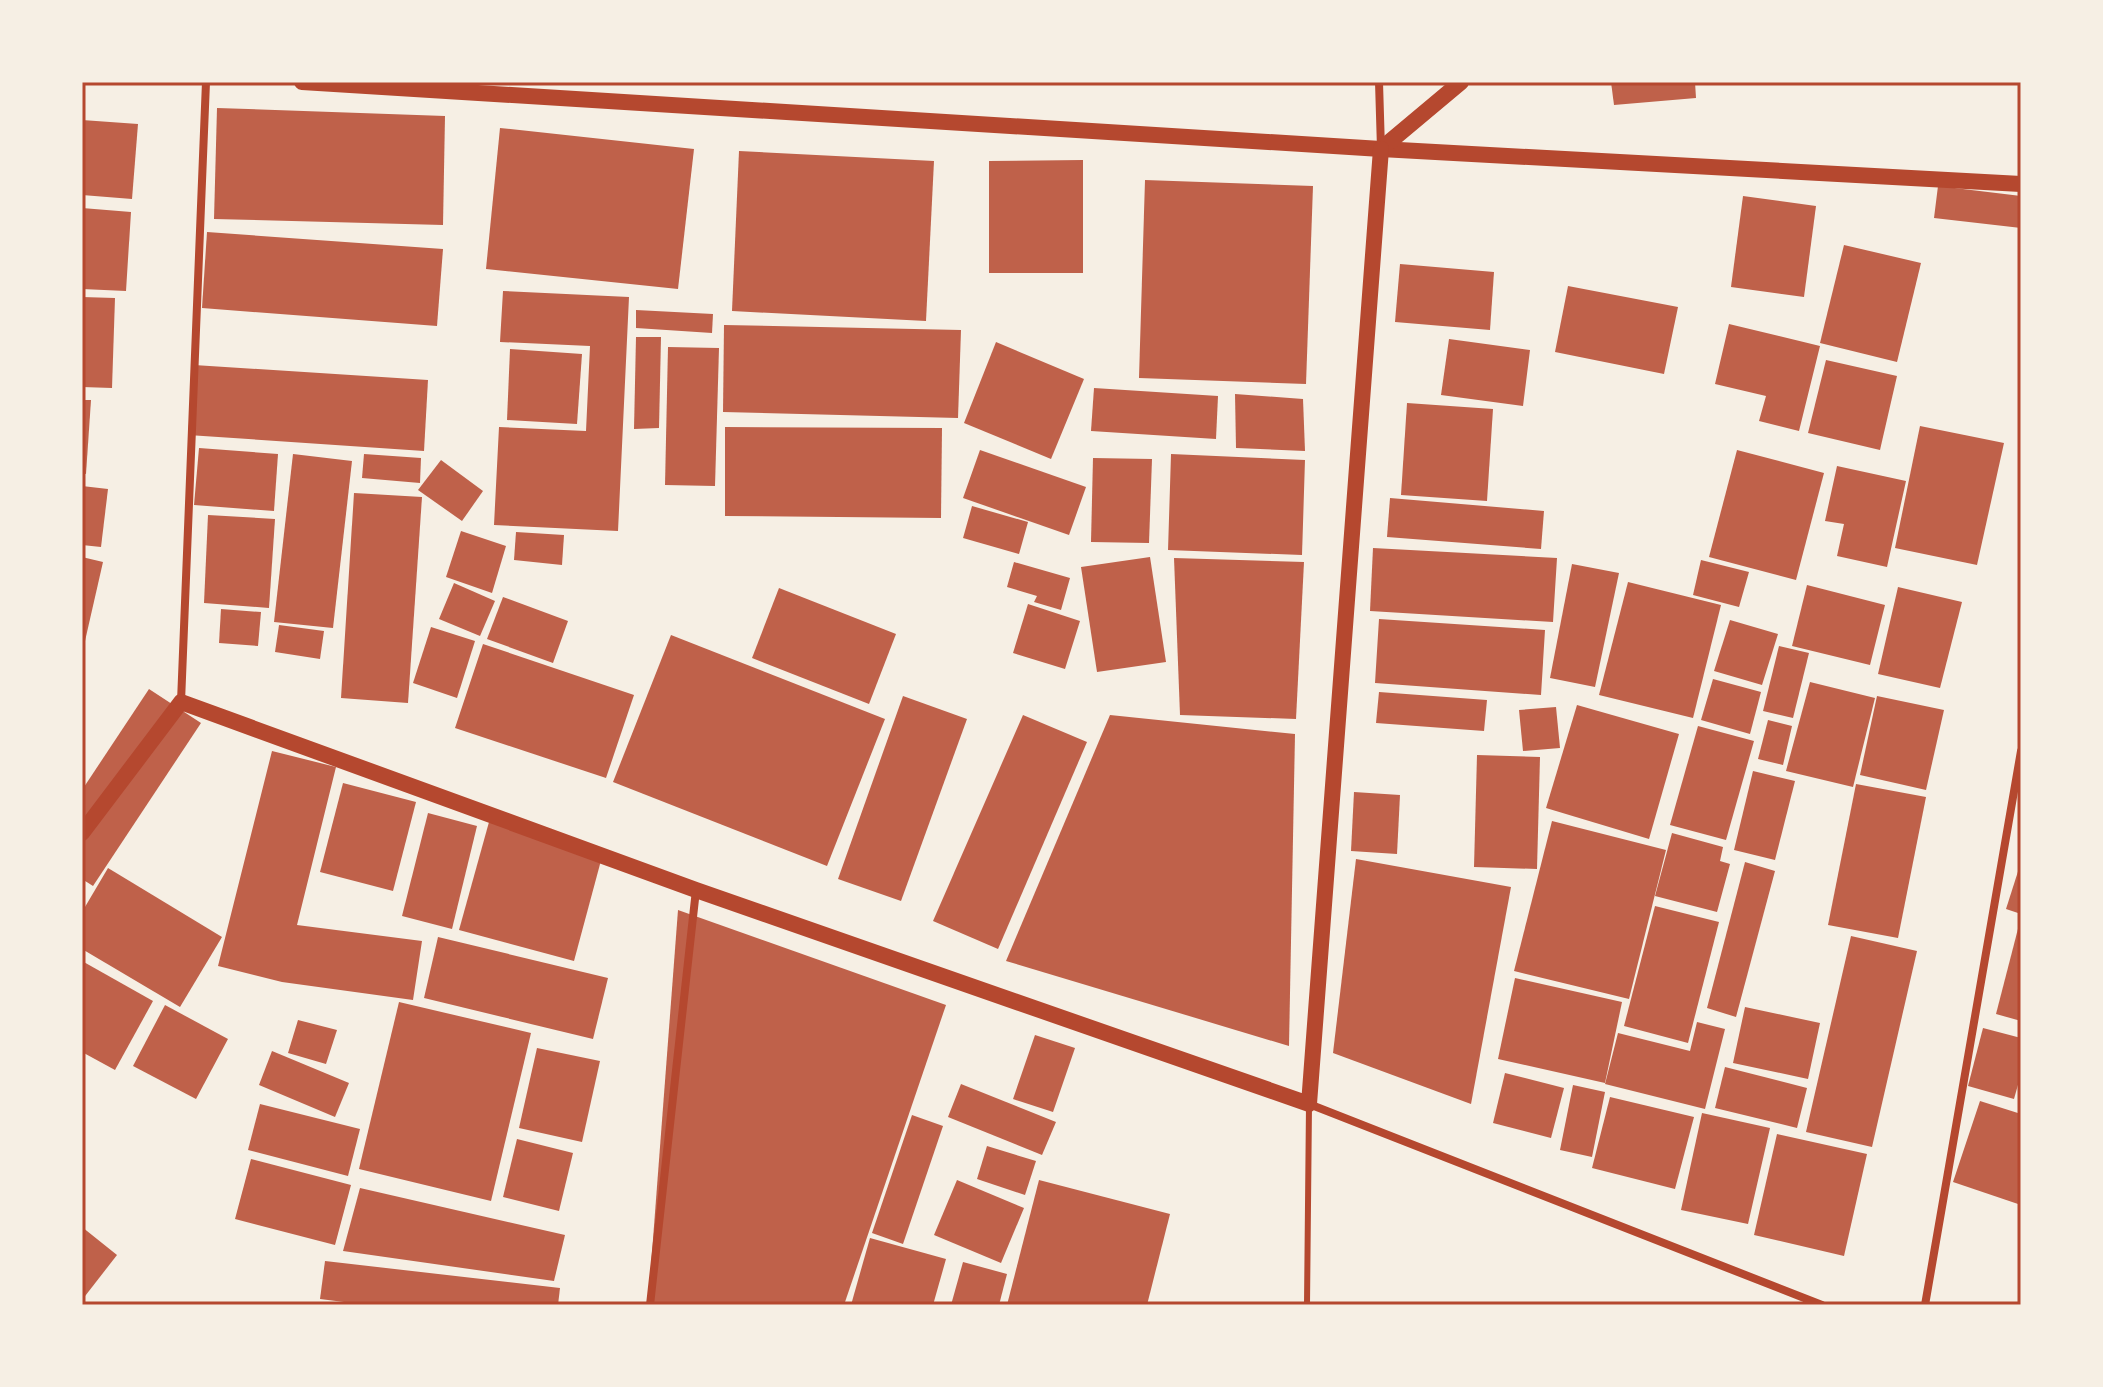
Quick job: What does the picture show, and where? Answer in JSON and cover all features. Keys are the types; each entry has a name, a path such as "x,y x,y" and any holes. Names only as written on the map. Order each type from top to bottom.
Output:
{"main road":[{"path":"302,82 1381,149 2021,184"},
{"path":"82,833 181,702 696,890 1309,1104 1381,149 1461,82"}],"street":[{"path":"181,702 206,82"},
{"path":"1379,82 1381,149"},
{"path":"1925,1305 2021,751"},
{"path":"650,1305 696,890"},
{"path":"1309,1104 1822,1305"}],"lane":[{"path":"1307,1305 1309,1104"}],"building":[{"path":"1611,82 1695,82 1696,98 1614,105"},
{"path":"217,108 445,116 443,225 214,219"},
{"path":"82,120 138,124 132,199 82,195"},
{"path":"500,128 694,149 678,289 486,269"},
{"path":"739,151 934,161 926,321 732,311"},
{"path":"1083,160 1083,273 989,273 989,161"},
{"path":"1145,180 1313,186 1306,384 1139,378"},
{"path":"1938,186 2021,196 2021,228 1934,218"},
{"path":"1743,196 1816,206 1804,297 1731,287"},
{"path":"82,208 131,212 126,291 82,289"},
{"path":"207,232 443,249 437,326 202,308"},
{"path":"1844,245 1921,263 1897,362 1820,343"},
{"path":"1400,264 1494,272 1490,330 1395,322"},
{"path":"1568,286 1678,307 1664,374 1555,352"},
{"path":"503,291 629,297 618,531 494,525 499,427 586,431 590,346 500,342"},
{"path":"82,297 115,298 112,388 82,387"},
{"path":"636,310 713,314 712,333 636,328"},
{"path":"1729,324 1820,346 1799,431 1759,421 1766,396 1715,384"},
{"path":"724,325 961,330 958,418 723,412"},
{"path":"636,337 661,337 659,428 634,429"},
{"path":"1449,339 1530,350 1523,406 1441,395"},
{"path":"996,342 1084,379 1051,459 964,423"},
{"path":"668,347 719,348 715,486 665,485"},
{"path":"510,349 582,354 577,424 507,420"},
{"path":"1826,360 1897,376 1880,450 1808,433"},
{"path":"194,365 428,380 424,451 188,435"},
{"path":"1094,388 1218,396 1216,439 1091,431"},
{"path":"1235,394 1303,399 1305,451 1236,448"},
{"path":"82,400 91,400 86,474 82,473"},
{"path":"1407,403 1493,409 1487,501 1401,495"},
{"path":"1920,426 2004,443 1977,565 1895,548"},
{"path":"725,427 942,428 941,518 725,516"},
{"path":"199,448 278,454 274,511 194,505"},
{"path":"980,450 1086,487 1069,535 963,498"},
{"path":"1737,450 1824,473 1796,580 1709,557"},
{"path":"293,454 352,461 333,628 274,622"},
{"path":"364,454 421,458 420,483 362,478"},
{"path":"1171,454 1305,460 1302,555 1168,550"},
{"path":"1093,458 1152,459 1149,543 1091,542"},
{"path":"441,460 483,491 462,521 418,490"},
{"path":"1837,466 1906,481 1887,567 1837,556 1844,524 1825,521"},
{"path":"82,486 108,489 101,547 82,545"},
{"path":"354,493 422,497 408,703 341,698"},
{"path":"1390,498 1544,511 1541,549 1387,537"},
{"path":"972,506 1028,522 1019,554 963,538"},
{"path":"208,515 275,519 269,608 204,603"},
{"path":"461,531 506,546 492,593 446,577"},
{"path":"516,532 564,535 562,565 514,560"},
{"path":"1373,548 1557,558 1553,622 1370,611"},
{"path":"82,557 103,562 85,641 82,640"},
{"path":"1150,557 1166,662 1097,672 1081,567"},
{"path":"1174,558 1304,562 1296,719 1180,715"},
{"path":"1701,560 1749,572 1739,607 1693,595"},
{"path":"1014,562 1070,578 1061,610 1034,602 1037,596 1007,587"},
{"path":"1572,564 1619,573 1595,687 1550,678"},
{"path":"1628,582 1721,605 1693,718 1599,695"},
{"path":"454,583 495,601 480,636 439,619"},
{"path":"1807,585 1885,605 1870,665 1792,646"},
{"path":"1898,587 1962,602 1940,688 1878,674"},
{"path":"779,588 896,634 869,704 752,658"},
{"path":"503,597 568,621 553,663 487,639"},
{"path":"1028,604 1080,621 1065,669 1013,653"},
{"path":"221,609 261,612 258,646 219,643"},
{"path":"1379,619 1545,630 1541,695 1375,683"},
{"path":"1730,620 1778,634 1762,685 1714,671"},
{"path":"279,625 324,631 320,659 275,652"},
{"path":"431,627 475,641 457,698 413,683"},
{"path":"671,635 885,719 827,866 613,782"},
{"path":"483,644 634,695 606,778 455,728"},
{"path":"1779,646 1809,653 1793,718 1763,711"},
{"path":"1713,679 1761,692 1750,734 1701,720"},
{"path":"1810,682 1875,698 1853,787 1786,771"},
{"path":"149,689 201,723 93,886 82,879 82,790"},
{"path":"1379,692 1487,700 1484,731 1376,723"},
{"path":"903,696 967,719 901,901 838,879"},
{"path":"1877,696 1944,710 1926,790 1860,775"},
{"path":"1577,705 1679,734 1649,839 1546,808"},
{"path":"1556,707 1560,748 1523,751 1519,710"},
{"path":"1023,715 1087,742 998,949 933,921"},
{"path":"1110,715 1295,734 1289,1046 1006,961"},
{"path":"1768,720 1792,726 1783,765 1758,759"},
{"path":"1698,726 1754,741 1726,840 1670,825"},
{"path":"272,751 336,767 297,925 422,941 413,1000 282,982 218,966"},
{"path":"1477,755 1540,757 1537,869 1474,867"},
{"path":"1753,771 1795,781 1775,860 1734,850"},
{"path":"343,783 416,802 393,891 320,872"},
{"path":"1856,784 1926,797 1898,938 1828,925"},
{"path":"1354,792 1400,795 1397,854 1351,851"},
{"path":"428,813 477,826 452,929 402,916"},
{"path":"1552,821 1666,850 1629,999 1514,971"},
{"path":"489,822 603,853 574,961 459,930"},
{"path":"1672,833 1723,847 1720,861 1730,864 1717,912 1655,896"},
{"path":"1356,859 1511,887 1471,1104 1333,1053"},
{"path":"1745,862 1775,871 1736,1017 1707,1008"},
{"path":"2021,862 2021,914 2006,909"},
{"path":"108,868 222,937 180,1007 82,949 82,912"},
{"path":"1655,906 1719,922 1688,1043 1624,1026"},
{"path":"678,910 946,1005 844,1305 648,1305"},
{"path":"2021,921 2021,1021 1996,1014"},
{"path":"1851,936 1917,951 1872,1147 1806,1132"},
{"path":"438,937 608,978 593,1039 424,998"},
{"path":"82,961 153,1001 115,1070 82,1052"},
{"path":"1515,978 1622,1002 1605,1083 1498,1059"},
{"path":"399,1002 531,1033 491,1201 359,1169"},
{"path":"165,1005 228,1039 196,1099 133,1066"},
{"path":"1745,1007 1820,1023 1808,1079 1733,1063"},
{"path":"298,1020 337,1030 326,1064 288,1053"},
{"path":"1697,1022 1725,1029 1705,1109 1605,1084 1618,1033 1690,1051"},
{"path":"1983,1028 2021,1038 2021,1074 2014,1099 1968,1086"},
{"path":"1035,1035 1075,1048 1053,1112 1013,1099"},
{"path":"537,1048 600,1061 582,1142 519,1128"},
{"path":"272,1051 349,1083 335,1117 259,1085"},
{"path":"1725,1067 1807,1088 1797,1128 1715,1108"},
{"path":"1505,1073 1564,1088 1551,1138 1493,1123"},
{"path":"961,1084 1056,1122 1042,1155 948,1117"},
{"path":"1573,1085 1605,1092 1592,1157 1560,1150"},
{"path":"1610,1097 1694,1117 1675,1189 1592,1168"},
{"path":"1980,1101 2021,1114 2021,1205 1953,1182"},
{"path":"260,1104 360,1129 348,1176 248,1150"},
{"path":"1702,1113 1770,1128 1748,1224 1681,1210"},
{"path":"912,1115 943,1126 903,1244 872,1233"},
{"path":"1777,1134 1867,1154 1844,1256 1754,1235"},
{"path":"517,1139 573,1153 559,1211 503,1197"},
{"path":"987,1146 1036,1161 1025,1195 977,1179"},
{"path":"251,1159 351,1185 335,1245 235,1219"},
{"path":"957,1180 1024,1208 1001,1263 934,1235"},
{"path":"1039,1180 1170,1214 1147,1305 1007,1305"},
{"path":"360,1188 565,1235 554,1281 343,1251"},
{"path":"82,1227 117,1255 82,1300"},
{"path":"870,1238 946,1259 933,1305 851,1305"},
{"path":"325,1261 560,1288 558,1305 368,1305 320,1299"},
{"path":"963,1262 1007,1274 999,1305 951,1305"}]}
